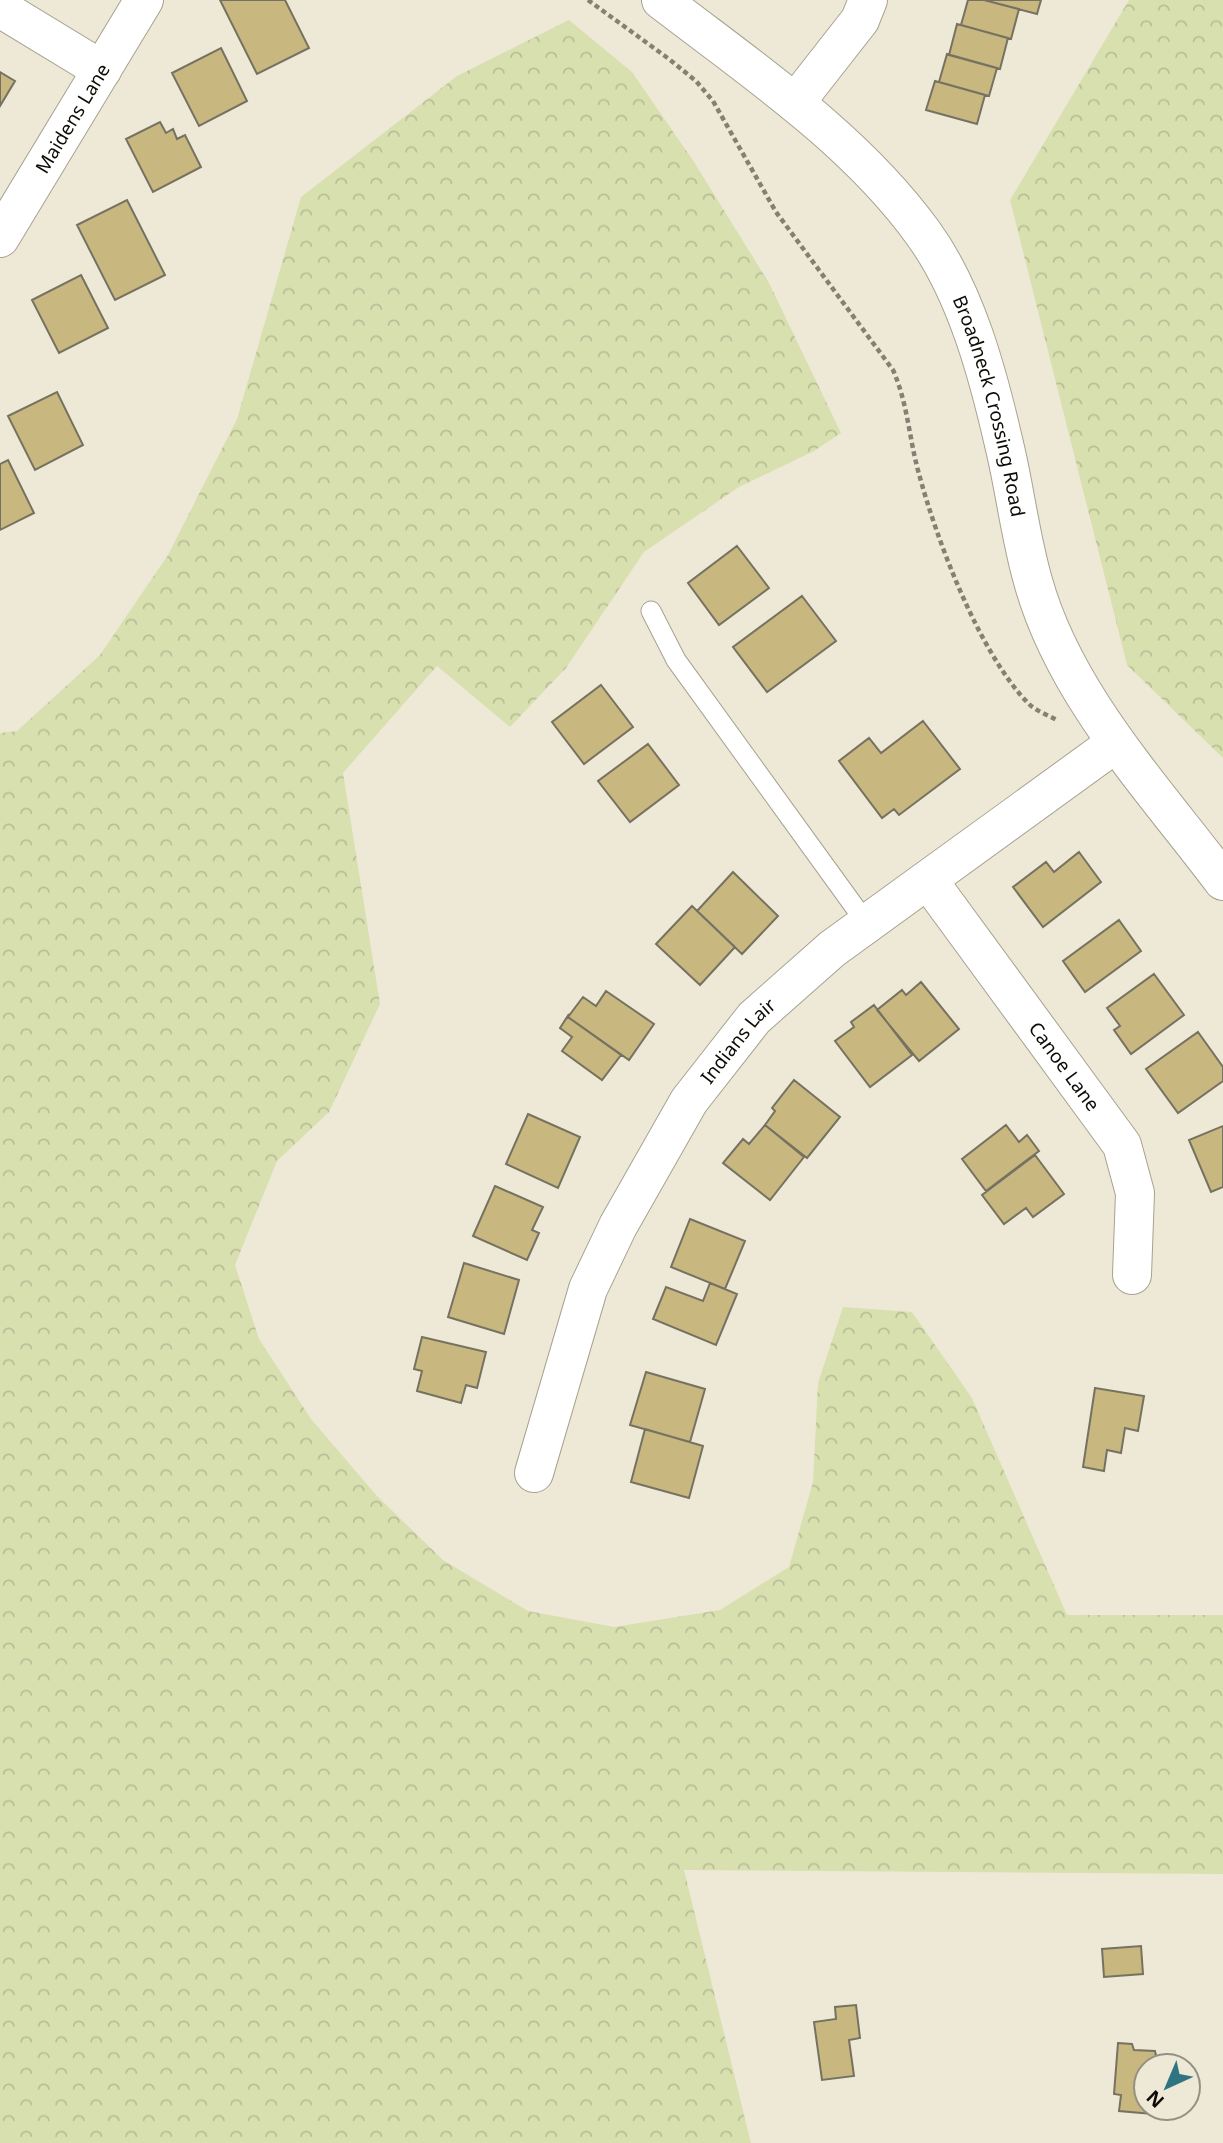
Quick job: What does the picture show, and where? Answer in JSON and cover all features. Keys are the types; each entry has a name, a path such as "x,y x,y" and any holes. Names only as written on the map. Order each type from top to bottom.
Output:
{"street":[{"name":"Maidens Lane","path":"0,238 144,0"},
{"name":"Broadneck Crossing Road","path":"662,0 795,103 881,181 924,234 970,326 1004,442 1033,583 1063,654 1116,743 1223,881"},
{"path":"795,103 860,20 868,0"},
{"path":"0,8 102,70"},
{"name":"Indians Lair","path":"534,1473 588,1289 618,1226 689,1101 754,1018 832,949 1116,743"},
{"name":"Canoe Lane","path":"928,880 1122,1145 1135,1193 1132,1275"}],"lane":[{"path":"651,611 676,660 867,923"}],"path":[{"path":"588,0 669,59 696,81 713,101 776,212 893,370 904,394 919,474 976,628 1006,677 1031,706 1063,724"}],"green space":[{"path":"1129,0 1223,0 1223,758 1127,665 1010,200"},
{"path":"569,20 632,72 694,162 769,283 841,433 814,451 739,487 644,552 566,668 510,727 437,666 343,773 380,1004 329,1112 277,1161 235,1265 259,1339 311,1419 377,1496 443,1560 528,1611 614,1627 720,1610 789,1567 813,1482 818,1383 843,1307 912,1312 972,1398 1067,1615 1223,1615 1223,1874 684,1870 751,2143 0,2143 0,733 17,731 100,655 168,555 237,419 301,197 457,76"}],"building":[{"path":"220,0 285,0 309,48 257,74"},
{"path":"968,0 984,0 1019,9 1011,39 961,25"},
{"path":"984,0 1041,0 1037,14"},
{"path":"957,24 1008,38 1000,69 949,55"},
{"path":"221,48 247,101 199,126 172,73"},
{"path":"947,54 997,68 989,96 939,82"},
{"path":"0,72 15,81 0,106"},
{"path":"935,81 985,95 977,124 926,110"},
{"path":"160,122 166,133 173,129 177,139 185,135 201,167 153,192 126,139"},
{"path":"127,200 165,275 115,300 77,225"},
{"path":"81,275 108,328 59,353 32,300"},
{"path":"57,392 83,445 35,470 8,416"},
{"path":"8,460 34,513 0,530 0,464"},
{"path":"737,546 769,588 719,625 688,583"},
{"path":"802,596 836,641 767,692 733,647"},
{"path":"601,685 633,727 584,764 552,722"},
{"path":"923,721 960,769 899,815 894,809 882,818 839,761 869,738 881,753"},
{"path":"648,744 679,785 630,822 598,781"},
{"path":"1079,852 1101,882 1043,927 1013,887 1046,862 1054,872"},
{"path":"733,872 778,916 742,954 697,911"},
{"path":"692,906 735,947 700,985 656,944"},
{"path":"1119,920 1141,951 1085,992 1063,961"},
{"path":"1154,974 1184,1015 1131,1054 1114,1030 1120,1026 1107,1008"},
{"path":"921,982 959,1029 919,1061 877,1010 902,990 906,995"},
{"path":"606,991 654,1024 629,1060 568,1017 583,997 596,1006"},
{"path":"874,1005 912,1055 870,1087 835,1041 854,1027 851,1022"},
{"path":"569,1014 568,1017 621,1055 602,1080 562,1051 572,1037 560,1028"},
{"path":"1198,1032 1223,1067 1223,1081 1178,1113 1146,1069"},
{"path":"794,1080 840,1117 807,1158 765,1125 775,1111 772,1108"},
{"path":"528,1114 580,1137 558,1188 506,1164"},
{"path":"765,1125 804,1157 770,1200 723,1163 743,1139 749,1144"},
{"path":"1006,1125 1019,1142 1027,1135 1039,1151 986,1191 962,1159"},
{"path":"1223,1126 1223,1187 1211,1192 1189,1140"},
{"path":"1035,1155 1064,1194 1033,1217 1026,1208 1004,1224 982,1195"},
{"path":"495,1186 543,1207 532,1230 539,1233 527,1260 473,1236"},
{"path":"690,1219 745,1241 725,1289 671,1267"},
{"path":"464,1263 519,1280 504,1334 448,1317"},
{"path":"710,1283 737,1294 716,1345 653,1319 666,1287 703,1301"},
{"path":"422,1337 486,1352 477,1388 466,1385 461,1403 417,1391 422,1371 414,1369"},
{"path":"646,1372 705,1389 690,1442 630,1425"},
{"path":"1095,1388 1144,1396 1138,1431 1125,1428 1121,1453 1107,1450 1104,1471 1083,1467"},
{"path":"645,1429 703,1446 689,1498 631,1482"},
{"path":"1141,1946 1143,1974 1104,1977 1102,1949"},
{"path":"856,2005 860,2038 849,2040 854,2076 822,2080 814,2022 836,2019 835,2007"},
{"path":"1118,2043 1132,2044 1134,2050 1155,2051 1132,2052 1132,2112 1119,2111 1121,2095 1114,2094"}]}
